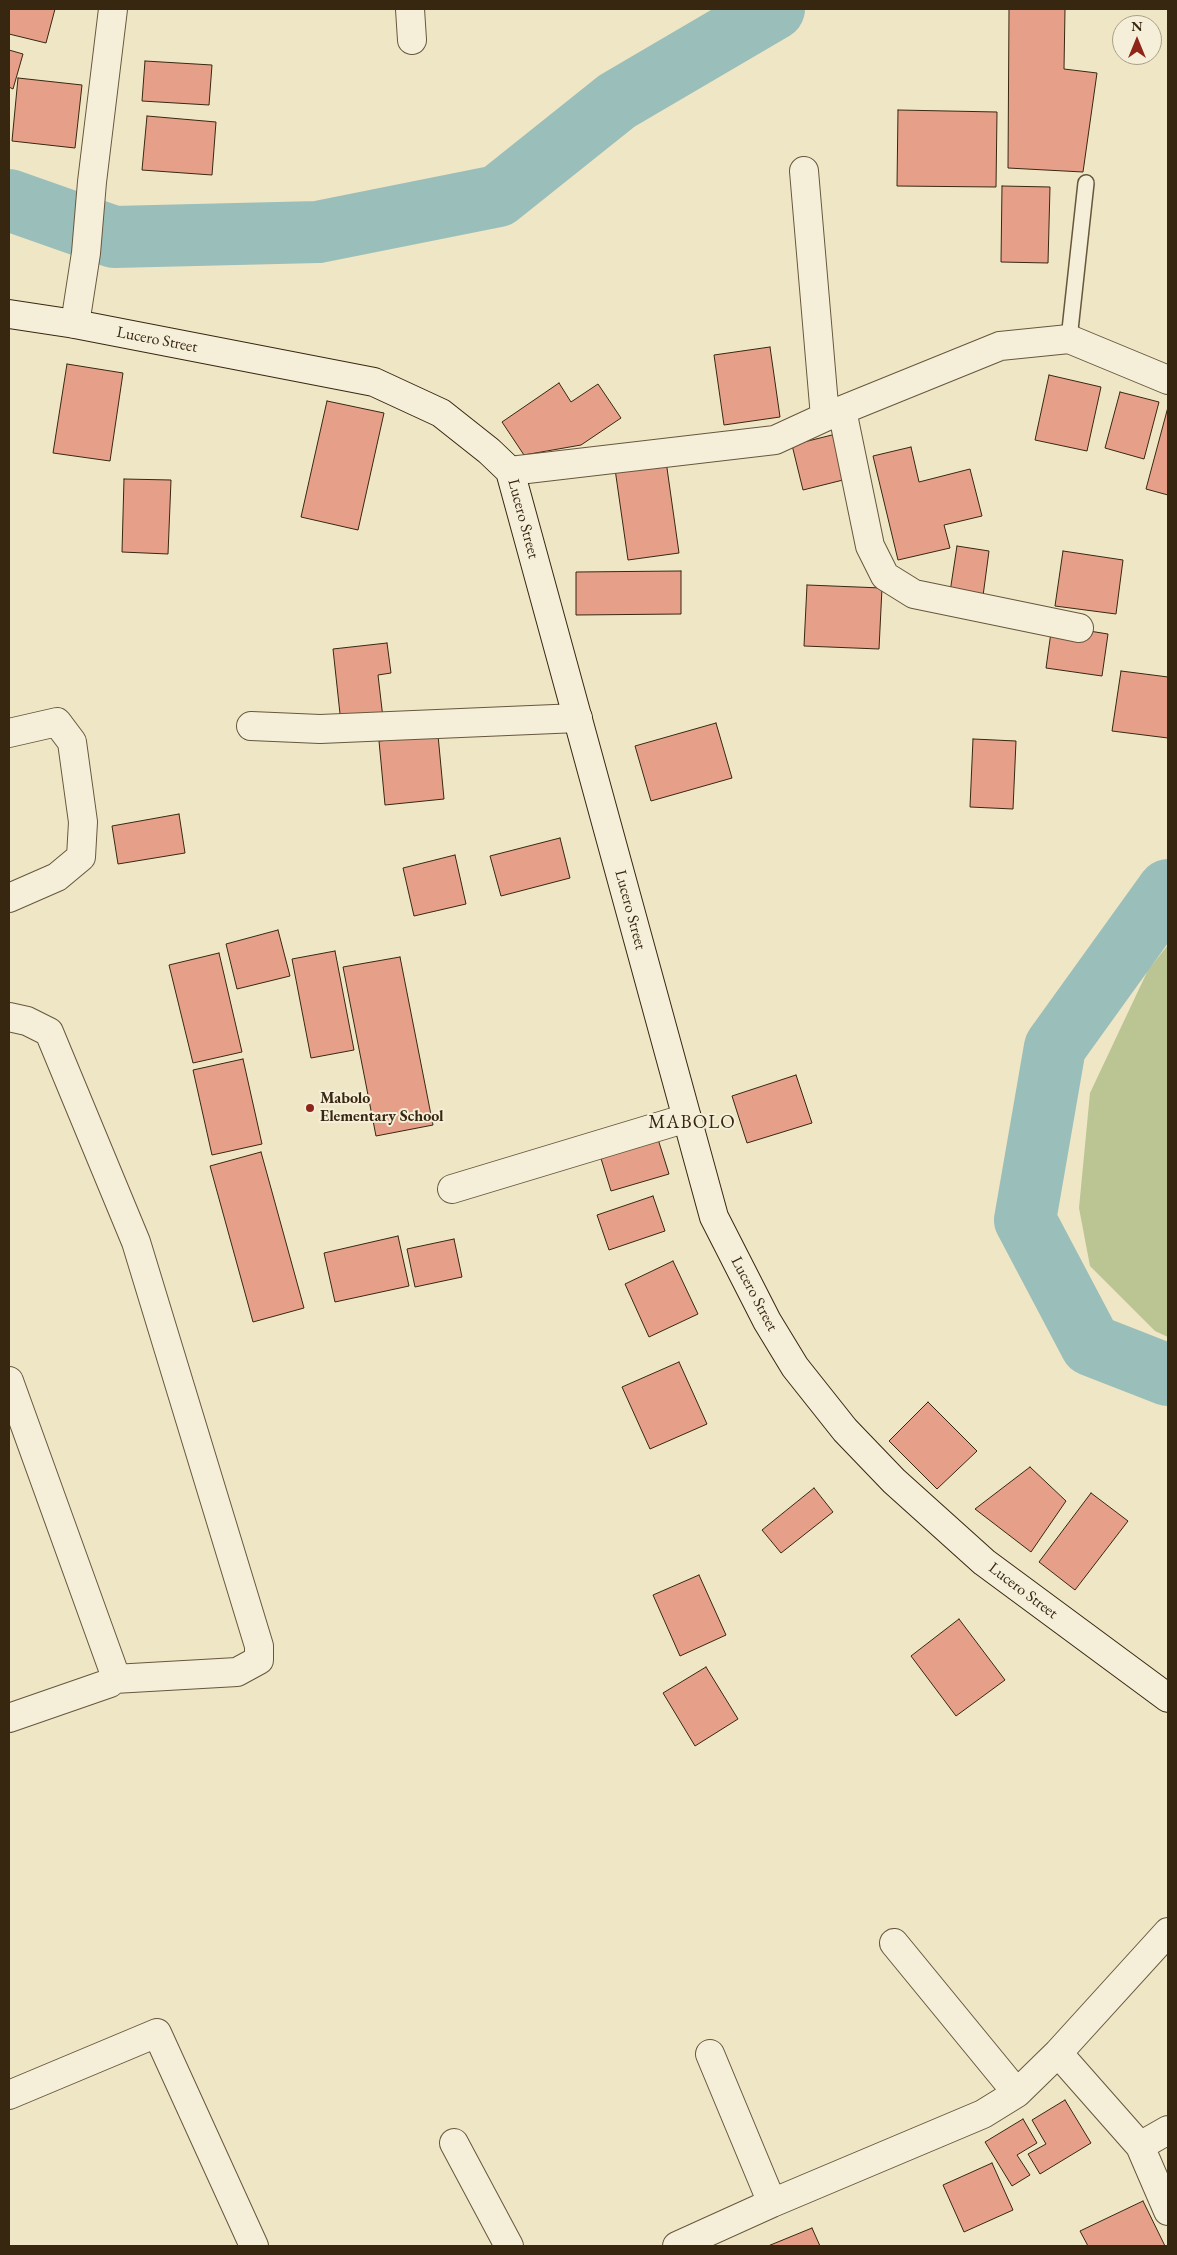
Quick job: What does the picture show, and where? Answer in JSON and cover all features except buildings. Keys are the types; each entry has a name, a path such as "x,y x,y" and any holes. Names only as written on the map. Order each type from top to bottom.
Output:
{"street":[{"path":"75,324 86,254 92,182 113,9"},
{"path":"410,9 412,40"},
{"path":"804,171 833,413 870,546 885,576 914,594 1079,628"},
{"name":"Lucero Street","path":"9,314 75,324 374,382 441,413 489,451 510,471 714,1217 767,1321 795,1367 845,1430 894,1481 984,1562 1168,1698"},
{"path":"510,471 775,440 833,413 1000,346 1069,338 1168,380"},
{"path":"251,726 320,729 578,718"},
{"path":"9,733 57,722 72,742 83,822 81,857 57,877 9,898"},
{"path":"9,1017 27,1021 49,1032 136,1242 259,1646 259,1660 237,1672 114,1679 110,1683 9,1718"},
{"path":"452,1189 687,1118"},
{"path":"9,1381 109,1654 114,1679"},
{"path":"677,2246 772,2203 983,2114 1017,2093 1058,2053 1168,1932"},
{"path":"894,1943 1017,2093"},
{"path":"9,2095 157,2033 254,2246"},
{"path":"1058,2053 1140,2146 1168,2211"},
{"path":"710,2054 772,2203"},
{"path":"1140,2146 1168,2130"},
{"path":"454,2143 509,2246"}],"lane":[{"path":"1069,338 1086,183"}],"green space":[{"path":"1168,945 1168,1337 1155,1331 1090,1266 1079,1208 1090,1093 1148,970"}],"waterway":[{"path":"9,200 114,237 318,232 498,196 617,101 774,9"},
{"path":"1168,890 1055,1047 1025,1220 1091,1345 1168,1375"}],"place":[{"name":"Mabolo Elementary School","path":"310,1108"}],"district":[{"name":"MABOLO","path":"692,1123"}]}
